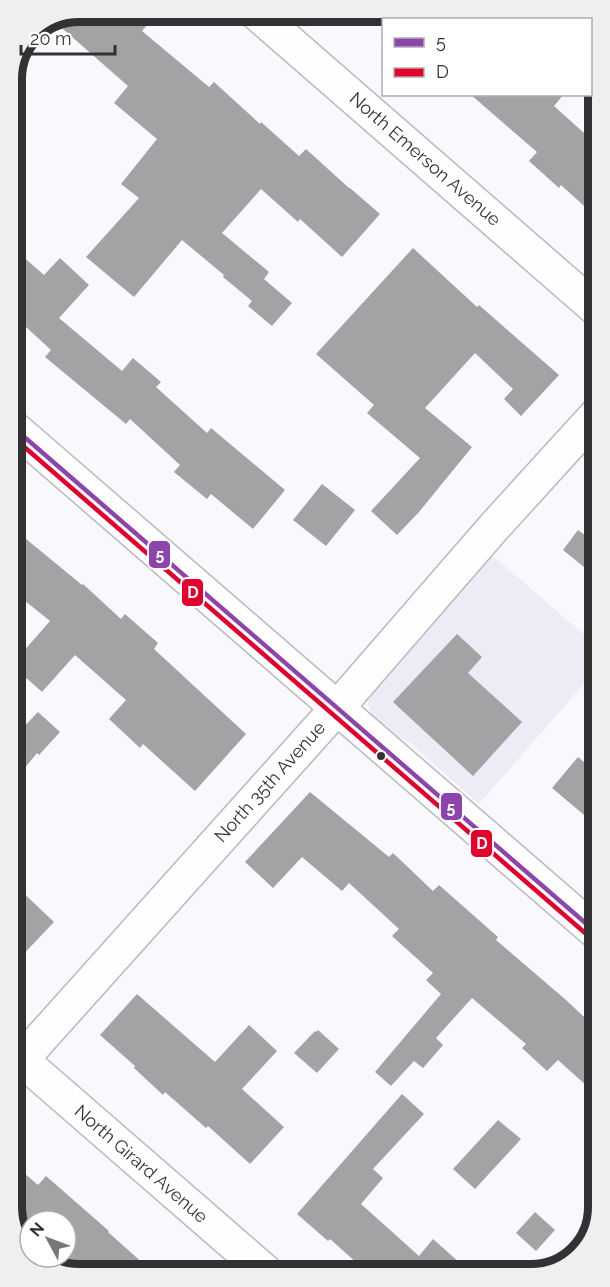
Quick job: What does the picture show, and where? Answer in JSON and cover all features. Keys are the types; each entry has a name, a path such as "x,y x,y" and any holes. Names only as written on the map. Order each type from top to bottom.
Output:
{"street":[{"name":"North Emerson Avenue","path":"267,22 588,302"},
{"name":"North 35th Avenue","path":"22,1055 337,708 494,527 588,424"},
{"path":"23,436 588,925"},
{"name":"North Girard Avenue","path":"22,1064 256,1264"}],"shaded area":[{"path":"491,554 588,638 588,679 479,804 409,742 383,728 371,714 367,701 370,689"}],"building":[{"path":"79,22 144,22 147,25 142,31 209,87 214,82 299,156 306,149 380,214 342,257 300,219 298,222 261,189 222,233 269,272 264,279 292,303 272,326 248,306 252,301 182,240 134,297 86,257 139,198 121,184 157,139 114,103 128,86 60,26"},
{"path":"472,96 562,96 554,106 588,137 588,210 529,161 537,152"},
{"path":"413,248 477,307 479,305 559,375 521,416 504,399 513,389 475,353 425,408 472,447 419,512 397,535 371,511 420,458 367,413 374,405 316,354"},
{"path":"23,257 44,275 60,258 89,285 59,318 122,371 133,358 161,382 156,387 207,433 211,428 285,490 253,529 211,494 207,499 174,472 180,465 130,419 126,424 45,357 51,350 23,324"},
{"path":"322,484 355,510 326,546 293,520"},
{"path":"578,530 588,538 588,570 563,550"},
{"path":"23,536 83,584 121,619 125,614 158,643 154,649 246,734 195,791 143,744 140,748 109,719 126,700 75,655 42,692 22,675 22,652 50,621 23,599"},
{"path":"457,634 482,657 468,673 522,722 473,776 393,702"},
{"path":"38,712 60,732 39,755 37,753 22,771 22,728"},
{"path":"578,757 588,765 588,818 552,788"},
{"path":"310,792 389,857 393,853 433,891 439,885 498,937 496,940 588,1021 588,1087 558,1060 547,1071 522,1048 526,1044 472,998 436,1038 443,1045 423,1068 414,1061 391,1086 375,1072 441,994 426,980 433,973 392,936 399,929 349,883 342,891 302,857 273,888 245,862"},
{"path":"22,892 54,922 22,955"},
{"path":"137,994 215,1062 249,1025 277,1051 242,1089 284,1127 250,1164 208,1126 206,1128 165,1092 163,1095 100,1035"},
{"path":"318,1030 339,1049 317,1073 294,1053"},
{"path":"402,1094 424,1114 373,1169 383,1178 361,1204 419,1256 433,1239 461,1264 358,1264 297,1214"},
{"path":"498,1120 521,1139 475,1189 453,1169"},
{"path":"22,1171 38,1185 46,1176 144,1264 78,1264 78,1209 22,1209"},
{"path":"535,1212 555,1230 536,1251 516,1233"}],"transit line":[{"name":"5","path":"23,436 588,925"},
{"name":"D","path":"23,446 588,936"}]}
